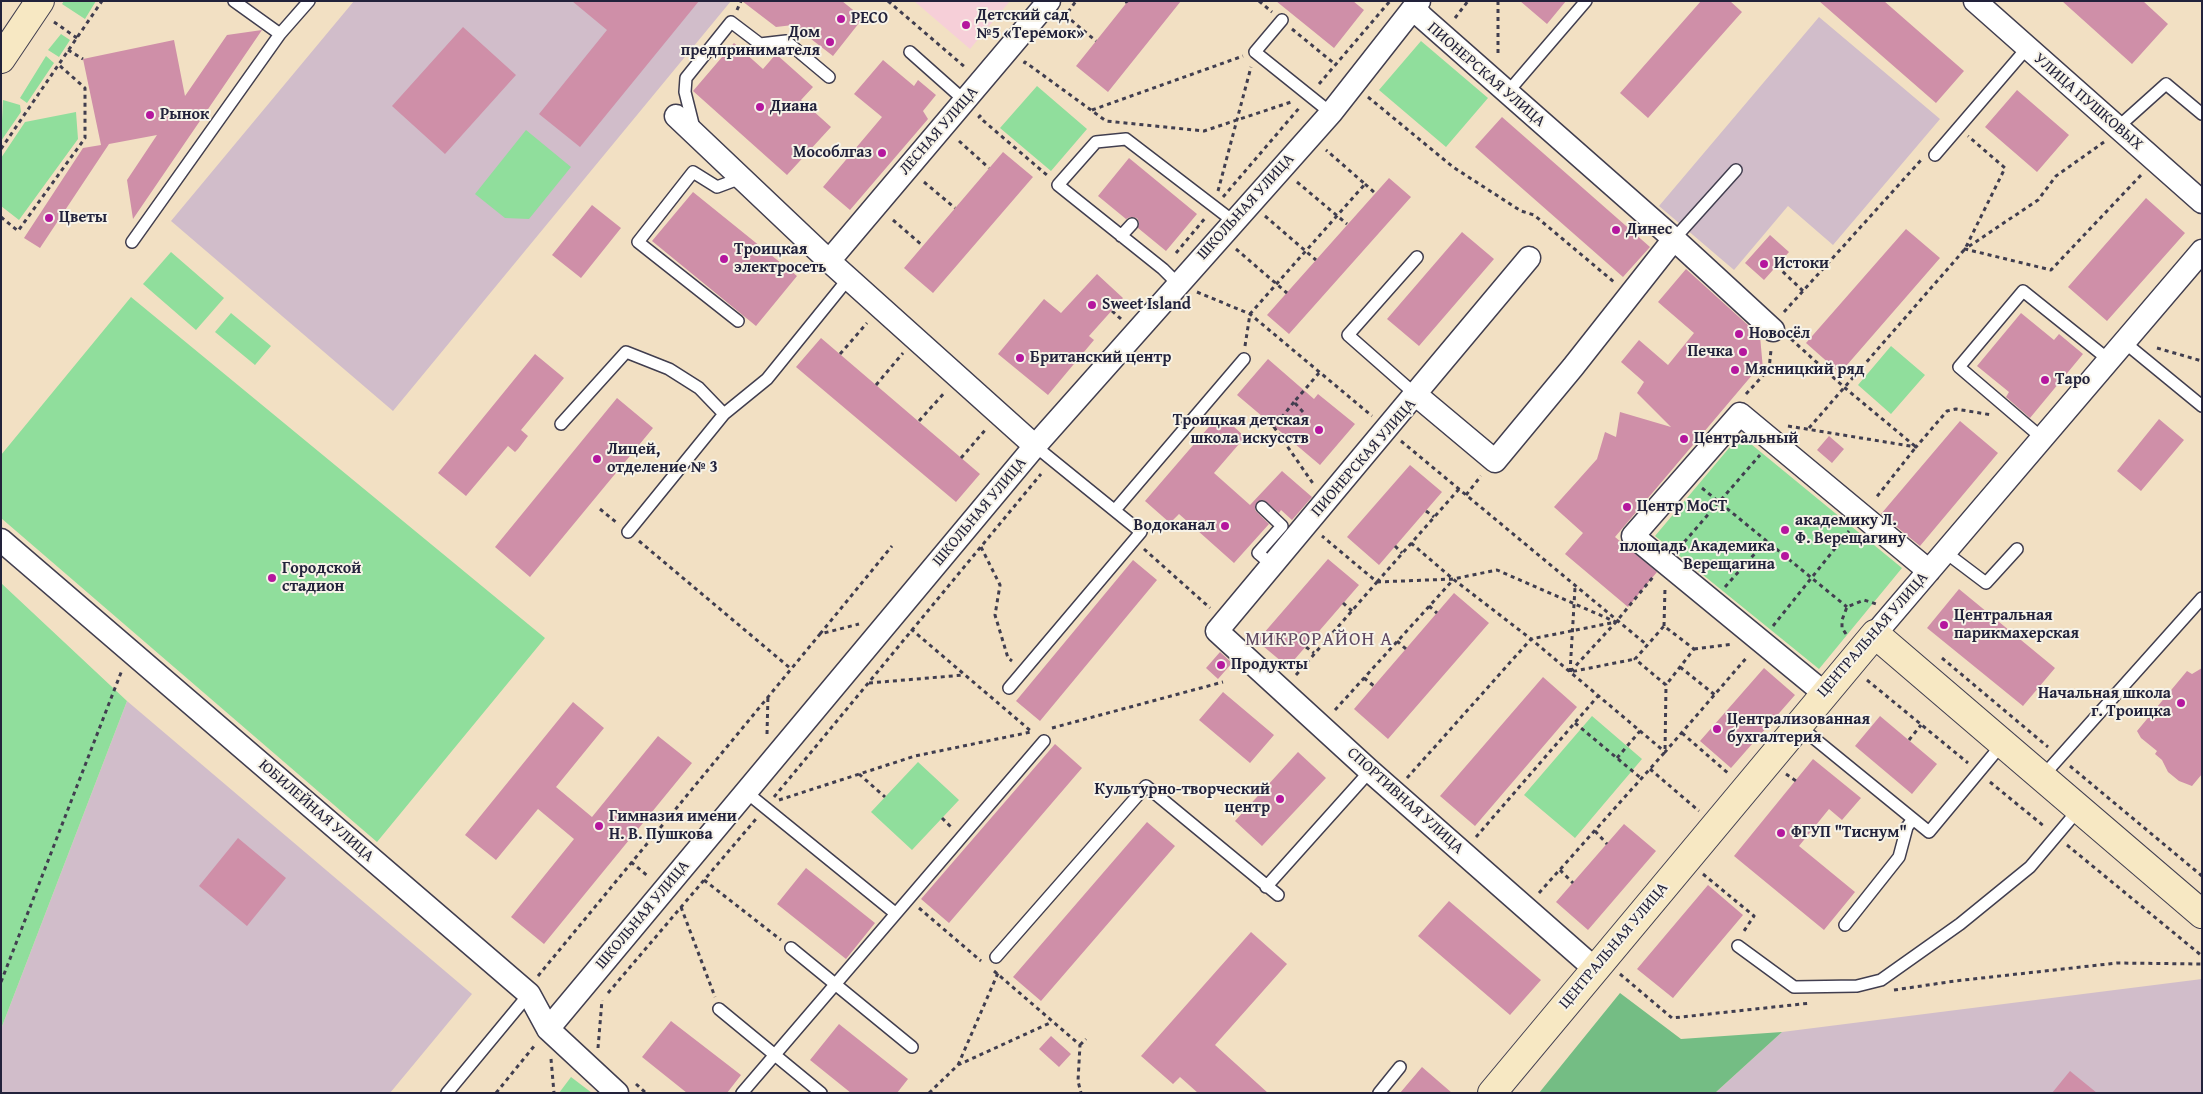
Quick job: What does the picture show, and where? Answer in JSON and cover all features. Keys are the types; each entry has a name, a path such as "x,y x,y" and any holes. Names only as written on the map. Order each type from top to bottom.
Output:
{"main road":[{"path":"1,59 40,1"},
{"path":"1863,637 2003,743 2202,914"},
{"name":"ЦЕНТРАЛЬНАЯ УЛИЦА","path":"1492,1093 1606,970 1714,825 1824,693 1863,637"}],"street":[{"name":"УЛИЦА ПУШКОВЫХ","path":"1975,1 2027,48 2112,134 2202,202"},
{"name":"ПИОНЕРСКАЯ УЛИЦА","path":"1412,3 1422,18 1509,90 1774,327"},
{"name":"ШКОЛЬНАЯ УЛИЦА","path":"548,1029 894,615 1044,453 1178,284 1331,113 1412,3"},
{"name":"ЛЕСНАЯ УЛИЦА","path":"829,261 964,100 1057,8"},
{"path":"676,116 848,279 1044,453"},
{"name":"ПИОНЕРСКАЯ УЛИЦА","path":"1217,632 1415,394 1493,451 1630,295 1674,239"},
{"name":"ЦЕНТРАЛЬНАЯ УЛИЦА","path":"1863,637 1945,552 2202,251"},
{"path":"1415,394 1529,258"},
{"path":"1824,693 1713,601 1670,558 1633,536 1740,414 1928,571"},
{"name":"ЮБИЛЕЙНАЯ УЛИЦА","path":"1,540 129,650 532,987 548,1029 609,1086"},
{"name":"СПОРТИВНАЯ УЛИЦА","path":"1217,632 1388,787 1606,970"}],"lane":[{"path":"234,1 280,34"},
{"path":"132,242 280,34 309,1"},
{"path":"1509,90 1586,1"},
{"path":"1282,20 1255,52 1308,97 1331,113"},
{"path":"696,135 684,92 686,78 731,22 760,44 786,41 829,77"},
{"path":"1932,154 1959,128 2027,48"},
{"path":"910,52 964,100"},
{"path":"2112,134 2166,84 2202,114"},
{"path":"1178,284 1058,185 1096,142 1126,140 1233,221"},
{"name":"ПИОНЕРСКАЯ УЛИЦА","path":"1674,239 1736,170"},
{"path":"738,321 638,242 693,172 717,187 741,178"},
{"path":"1121,236 1132,224"},
{"path":"1415,394 1348,335 1417,257"},
{"path":"628,532 724,414 767,379 848,279"},
{"path":"2042,438 1959,367 2023,291 2109,360"},
{"path":"2124,342 2202,406"},
{"path":"561,424 626,352 669,369 699,388 724,414"},
{"path":"1115,510 1244,360"},
{"path":"1009,688 1141,532 1044,453"},
{"path":"1262,507 1282,526 1258,553 1272,565"},
{"path":"1945,552 1986,583 2017,549"},
{"path":"2042,777 2202,598"},
{"path":"1810,735 1929,832 2003,743"},
{"path":"742,1093 1043,736"},
{"path":"1266,886 1370,771"},
{"path":"996,957 1146,786 1278,895"},
{"path":"746,792 895,913"},
{"path":"1738,946 1794,987 1857,986 1881,980 1960,924 2030,867 2079,809"},
{"path":"1845,925 1898,857 1907,827 1913,819"},
{"path":"791,948 912,1047"},
{"path":"446,1093 532,987"},
{"path":"719,1009 821,1093"},
{"path":"1379,1093 1400,1067"}],"path":[{"path":"1,149 102,1"},
{"path":"888,1 981,82"},
{"path":"1259,1 1336,65"},
{"path":"1019,70 1026,62 1106,121 1204,131 1308,97 1390,1"},
{"path":"1452,22 1468,1"},
{"path":"1498,1 1498,75 1509,90"},
{"path":"1057,8 1096,41"},
{"path":"68,50 84,58"},
{"path":"1092,110 1255,52"},
{"path":"1214,208 1255,52"},
{"path":"1,217 18,231 86,138 86,88 59,65"},
{"path":"1367,96 1453,167 1521,211 1534,215 1630,295"},
{"path":"974,124 983,112"},
{"path":"979,118 1058,185"},
{"path":"1959,128 2005,168 1966,249"},
{"path":"1808,429 1966,249 2038,200 2056,176 2112,134"},
{"path":"953,148 964,135"},
{"path":"958,141 989,168"},
{"path":"1324,148 1376,193"},
{"path":"1742,398 1769,369 1774,327 1803,291 1932,154"},
{"path":"1966,249 2051,270 2143,173"},
{"path":"918,190 930,176"},
{"path":"1296,181 1347,224"},
{"path":"924,182 955,208"},
{"path":"1244,360 1250,314 1365,184"},
{"path":"1258,211 1316,260"},
{"path":"886,227 899,212"},
{"path":"892,220 922,246"},
{"path":"1231,245 1287,293"},
{"path":"1777,266 1803,291"},
{"path":"1112,311 1122,319"},
{"path":"840,354 871,318"},
{"path":"1774,327 1916,447"},
{"path":"2155,348 2202,362"},
{"path":"876,385 906,350"},
{"path":"1319,372 1274,427 1325,502"},
{"path":"918,421 949,387"},
{"path":"1294,402 1303,412"},
{"path":"1536,897 1761,641 1947,411 1956,408 2022,421"},
{"path":"961,458 990,423"},
{"path":"1570,672 1616,622 1785,426 1916,447"},
{"path":"1043,736 1033,732 915,756 769,803 981,546 1044,453"},
{"path":"1687,475 1847,607"},
{"path":"1282,691 1459,489"},
{"path":"600,508 790,668"},
{"path":"1426,511 1434,517"},
{"path":"1307,524 1376,582 1453,579 1497,570 1616,622 1647,646"},
{"path":"1713,601 1766,541"},
{"path":"1411,543 1453,579 1531,639 1665,752"},
{"path":"532,987 631,862 892,546"},
{"path":"981,546 1000,585 995,615 1008,658 1023,672"},
{"path":"1395,546 1402,553"},
{"path":"1570,672 1635,660 1664,626 1670,558"},
{"path":"1330,716 1453,579"},
{"path":"1570,672 1576,588"},
{"path":"1863,637 1842,628 1842,620 1847,607 1864,600 1879,606"},
{"path":"1343,603 1352,611"},
{"path":"1429,606 1437,613"},
{"path":"894,615 1033,732 1043,736"},
{"path":"1388,787 1405,781 1531,639 1616,622"},
{"path":"820,634 861,623"},
{"path":"1664,626 1694,649 1761,641"},
{"path":"1397,641 1406,649"},
{"path":"1306,647 1314,653"},
{"path":"1665,752 1666,685 1694,649"},
{"path":"1,982 129,650"},
{"path":"1635,660 1666,685"},
{"path":"1680,667 1715,695"},
{"path":"869,683 965,675"},
{"path":"1860,675 2202,956"},
{"path":"1364,678 1374,686"},
{"path":"1051,728 1223,682"},
{"path":"767,744 768,695"},
{"path":"1473,841 1598,696"},
{"path":"1575,723 1642,778"},
{"path":"1909,740 1922,725"},
{"path":"1617,758 1640,731"},
{"path":"1682,733 1730,775"},
{"path":"1650,769 1714,825"},
{"path":"859,774 886,797"},
{"path":"609,1086 598,1053 600,1002 765,808"},
{"path":"1595,831 1607,844"},
{"path":"631,862 653,880"},
{"path":"1560,870 1573,883"},
{"path":"1698,870 1754,916 1743,929 1738,946"},
{"path":"704,880 791,948"},
{"path":"907,899 983,962"},
{"path":"681,907 719,1009"},
{"path":"1887,992 1955,981 2117,963 2202,964"},
{"path":"990,968 1080,1045"},
{"path":"1606,970 1672,1018 1819,1002"},
{"path":"958,1065 998,975"},
{"path":"929,1093 958,1065 1052,1022"},
{"path":"496,1093 548,1029"},
{"path":"1080,1093 1078,1081 1080,1045 1086,1039"}],"shaded area":[{"path":"354,1 731,1 393,411 171,221"},
{"name":"Детский сад №5 «Теремок»","path":"914,1 1010,1 970,49"},
{"path":"1819,17 1940,119 1833,245 1788,206 1734,270 1659,206"},
{"path":"127,701 472,994 390,1093 1,1093 1,1029"},
{"path":"2202,979 2202,1093 1715,1093 1782,1032"}],"green space":[{"path":"64,1 96,1 85,19 62,4"},
{"path":"61,34 70,40 59,57 48,50"},
{"path":"1421,41 1488,98 1446,147 1379,90"},
{"path":"46,56 54,63 27,103 20,98"},
{"path":"1037,86 1087,129 1051,171 1000,128"},
{"path":"3,100 20,105 21,112 1,141"},
{"path":"76,112 78,139 19,220 1,206 1,158 25,122"},
{"path":"526,130 571,167 529,219 505,218 475,194"},
{"path":"171,252 224,298 196,330 143,284"},
{"name":"Городской стадион","path":"131,297 545,638 377,842 1,518 1,455"},
{"path":"231,313 271,346 255,365 215,332"},
{"path":"1891,346 1925,375 1891,414 1858,385"},
{"path":"1740,435 1902,568 1819,669 1655,536"},
{"path":"1,583 127,701 1,1029"},
{"path":"1592,716 1642,759 1575,838 1524,795"},
{"path":"918,762 959,800 912,850 871,812"},
{"path":"1620,993 1681,1039 1782,1032 1715,1093 1539,1093"},
{"path":"571,1077 592,1093 559,1093"}],"building":[{"path":"572,1 699,1 580,147 539,114 607,30"},
{"name":"Дом предпринимателя","path":"742,1 842,1 863,18 833,56 793,25 776,27"},
{"path":"1128,1 1181,1 1108,92 1076,66"},
{"path":"1276,1 1353,1 1364,10 1334,48"},
{"path":"1520,1 1566,1 1547,24"},
{"path":"1701,1 1730,1 1742,12 1648,118 1620,93"},
{"path":"1819,1 1884,1 1964,71 1936,103"},
{"path":"2062,1 2143,1 2168,24 2132,64"},
{"path":"463,27 516,75 445,154 392,106"},
{"name":"Рынок","path":"262,30 133,219 127,180 157,135 109,144 40,248 24,238 83,148 101,145 83,59 174,40 185,96 227,35"},
{"name":"Диана","path":"734,43 763,69 776,54 813,87 801,100 831,127 787,175 693,91"},
{"path":"883,60 914,86 918,80 936,95 923,111 928,119 850,210 823,187 882,117 854,94"},
{"path":"2017,90 2069,135 2037,172 1985,127"},
{"path":"1502,117 1650,247 1623,277 1475,147"},
{"path":"1003,152 1033,177 933,293 904,268"},
{"path":"1129,158 1197,214 1166,251 1138,228 1139,222 1137,218 1130,217 1126,219 1098,196"},
{"path":"1389,178 1411,197 1289,334 1267,315"},
{"name":"Троицкая электросеть","path":"693,192 797,276 756,326 652,241"},
{"path":"2146,198 2185,233 2107,321 2068,287"},
{"path":"592,205 621,228 581,278 552,255"},
{"path":"1906,229 1940,258 1840,373 1806,343"},
{"path":"1462,232 1494,259 1419,346 1387,319"},
{"path":"1770,235 1789,252 1764,280 1745,263"},
{"path":"1686,269 1760,336 1763,369 1753,374 1615,537 1657,572 1628,607 1565,554 1583,533 1554,507 1597,459 1605,432 1616,437 1620,412 1671,427 1637,393 1644,382 1621,362 1639,340 1668,365 1694,333 1658,302"},
{"path":"1097,274 1123,298 1089,336 1094,340 1048,395 998,354 1044,299 1061,313"},
{"path":"2021,313 2054,340 2059,334 2083,354 2030,418 2006,397 2009,392 1977,366"},
{"path":"821,338 980,474 956,502 796,367"},
{"path":"535,354 564,378 521,430 528,436 518,449 515,452 508,446 466,496 438,473"},
{"path":"1268,359 1314,399 1318,394 1355,424 1320,465 1237,395"},
{"path":"617,398 653,428 530,577 495,547"},
{"path":"1220,414 1245,437 1214,473 1250,505 1282,471 1312,497 1292,520 1281,510 1279,513 1264,500 1257,502 1255,510 1269,524 1234,563 1179,514 1170,523 1145,501"},
{"path":"2159,419 2184,440 2141,491 2117,471"},
{"path":"1960,421 1998,453 1920,546 1881,514"},
{"path":"1829,436 1844,449 1832,463 1817,450"},
{"path":"1410,465 1442,492 1379,565 1347,537"},
{"path":"1328,559 1359,585 1288,667 1257,641"},
{"path":"1133,560 1157,580 1040,721 1016,701"},
{"path":"1959,589 2055,668 2023,706 1927,628"},
{"path":"1454,593 1489,623 1388,739 1354,709"},
{"path":"1220,652 1232,663 1218,679 1206,668"},
{"path":"1764,668 1795,695 1731,768 1700,741"},
{"name":"Начальная школа г. Троицка","path":"2202,668 2202,774 2192,786 2179,781 2168,772 2162,760 2155,754 2157,751 2141,738 2137,731 2187,671 2192,674"},
{"path":"1543,677 1577,707 1475,826 1440,796"},
{"path":"1223,692 1274,735 1250,763 1199,720"},
{"name":"Гимназия имени Н. В. Пушкова","path":"573,702 604,728 556,787 592,817 658,736 692,763 544,944 511,917 574,839 538,809 496,860 465,835"},
{"path":"1880,716 1937,764 1912,794 1855,746"},
{"path":"1055,744 1082,768 949,923 921,899"},
{"name":"Культурно-творческий центр","path":"1298,752 1326,778 1262,846 1235,821"},
{"name":"ФГУП \"Тиснум\"","path":"1813,759 1861,798 1842,820 1829,809 1799,846 1855,892 1824,930 1734,856"},
{"path":"1147,822 1175,846 1041,1001 1013,977"},
{"path":"1624,824 1656,851 1588,930 1556,902"},
{"path":"238,838 286,878 247,926 199,886"},
{"path":"806,868 875,923 846,959 777,904"},
{"path":"1708,885 1743,915 1673,998 1637,969"},
{"path":"1449,901 1541,980 1510,1015 1418,936"},
{"path":"1251,932 1287,964 1215,1045 1268,1093 1198,1093 1180,1077 1173,1084 1141,1056"},
{"path":"671,1021 741,1075 727,1093 687,1093 642,1057"},
{"path":"839,1024 908,1079 897,1093 851,1093 810,1060"},
{"path":"1051,1036 1071,1054 1059,1067 1039,1049"},
{"path":"1422,1067 1452,1093 1400,1093"},
{"path":"2070,1071 2097,1093 2052,1093"}],"place":[{"name":"РЕСО","path":"841,19"},
{"name":"Детский сад №5 «Теремок»","path":"966,25"},
{"name":"Дом предпринимателя","path":"830,42"},
{"name":"Диана","path":"760,107"},
{"name":"Рынок","path":"150,115"},
{"name":"Мособлгаз","path":"882,153"},
{"name":"Цветы","path":"49,218"},
{"name":"Динес","path":"1616,230"},
{"name":"Троицкая электросеть","path":"724,259"},
{"name":"Истоки","path":"1764,264"},
{"name":"Sweet Island","path":"1092,305"},
{"name":"Новосёл","path":"1739,334"},
{"name":"Печка","path":"1743,352"},
{"name":"Британский центр","path":"1020,358"},
{"name":"Мясницкий ряд","path":"1735,370"},
{"name":"Таро","path":"2045,380"},
{"name":"Троицкая детская школа искусств","path":"1319,430"},
{"name":"Центральный","path":"1684,439"},
{"name":"Лицей, отделение № 3","path":"597,459"},
{"name":"Центр МоСТ","path":"1627,507"},
{"name":"Водоканал","path":"1225,526"},
{"name":"академику Л. Ф. Верещагину","path":"1785,530"},
{"name":"площадь Академика Верещагина","path":"1785,556"},
{"name":"Городской стадион","path":"272,578"},
{"name":"Центральная парикмахерская","path":"1944,625"},
{"name":"Продукты","path":"1221,665"},
{"name":"Начальная школа г. Троицка","path":"2181,703"},
{"name":"Централизованная бухгалтерия","path":"1717,729"},
{"name":"Культурно-творческий центр","path":"1280,799"},
{"name":"Гимназия имени Н. В. Пушкова","path":"599,826"},
{"name":"ФГУП \"Тиснум\"","path":"1781,833"}],"district":[{"name":"МИКРОРАЙОН А","path":"1319,640"}]}
